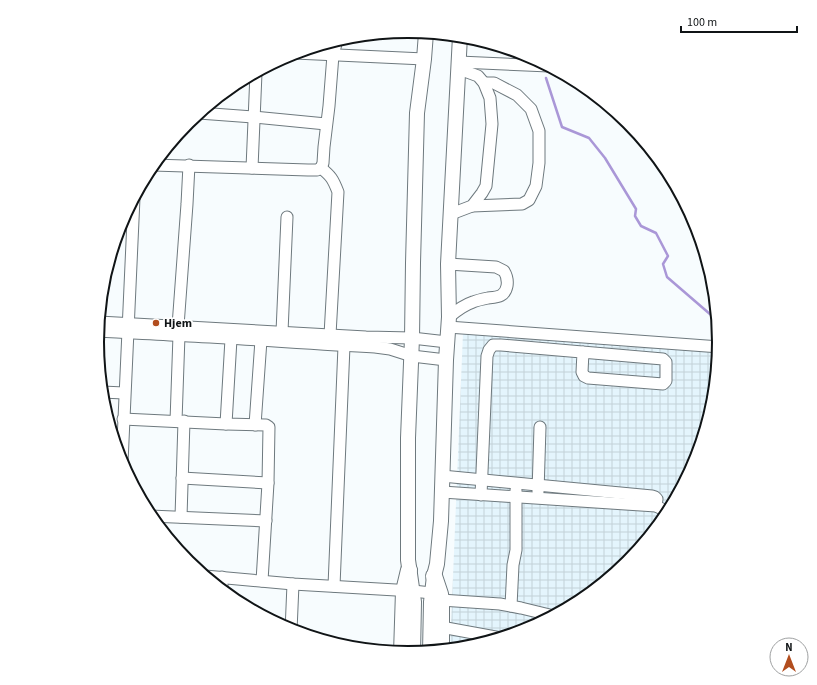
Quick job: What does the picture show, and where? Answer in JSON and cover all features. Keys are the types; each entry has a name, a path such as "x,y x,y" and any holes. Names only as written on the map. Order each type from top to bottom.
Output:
{"highway":[{"path":"403,647 409,570"},
{"path":"434,576 438,596 441,645"}],"main road":[{"path":"409,570 408,438 412,356 417,113 426,39"},
{"path":"434,576 437,564 440,533 442,492 448,322 448,264 460,43"},
{"path":"408,591 414,602 413,647"},
{"path":"430,646 431,602 438,596"}],"street":[{"path":"161,165 308,170 317,170 321,168 323,164 333,55 335,47"},
{"path":"311,54 424,59"},
{"path":"459,65 536,66"},
{"path":"459,65 478,76 484,83 490,98 492,124 486,186 472,206"},
{"path":"252,168 256,79"},
{"path":"451,214 472,206 522,204 529,200 536,186 539,163 539,131 532,109 517,95 494,83 484,83"},
{"path":"208,114 326,124"},
{"path":"181,517 182,478 178,331 189,165"},
{"path":"321,168 330,175 338,192 330,335"},
{"path":"122,446 133,214"},
{"path":"282,332 287,216"},
{"path":"448,264 496,267 504,271 507,276 508,283 503,294 498,297 488,298 464,306 448,322"},
{"path":"448,322 713,346"},
{"path":"105,323 128,329"},
{"path":"105,331 128,329 282,332 412,338 447,342"},
{"path":"178,331 232,339 375,347 390,349 412,356 446,360"},
{"path":"226,424 232,339"},
{"path":"255,425 261,340"},
{"path":"481,494 487,356 488,350 493,345 501,345 583,352 663,359 666,362 666,380 663,384 588,378 584,376 582,372 583,352"},
{"path":"334,586 344,346"},
{"path":"109,392 124,393"},
{"path":"123,419 266,425 269,427 268,483 262,581"},
{"path":"537,498 540,427"},
{"path":"442,476 652,496 656,499 656,506"},
{"path":"182,478 268,483"},
{"path":"511,606 513,565 516,550 515,483"},
{"path":"442,492 656,506 664,509"},
{"path":"158,516 266,521"},
{"path":"214,577 293,584 408,591 511,606 546,614"},
{"path":"222,577 222,583"},
{"path":"291,624 293,584"},
{"path":"441,627 490,636"}],"shaded area":[{"path":"463,333 713,349 707,402 703,421 690,459 682,477 662,512 624,558 578,596 543,616 487,637 450,644"}],"waterway":[{"path":"546,78 562,127 589,138 605,158 636,209 635,216 641,226 656,233 668,256 663,264 667,277 711,315"}],"place":[{"name":"Hjem","path":"156,323"}]}
